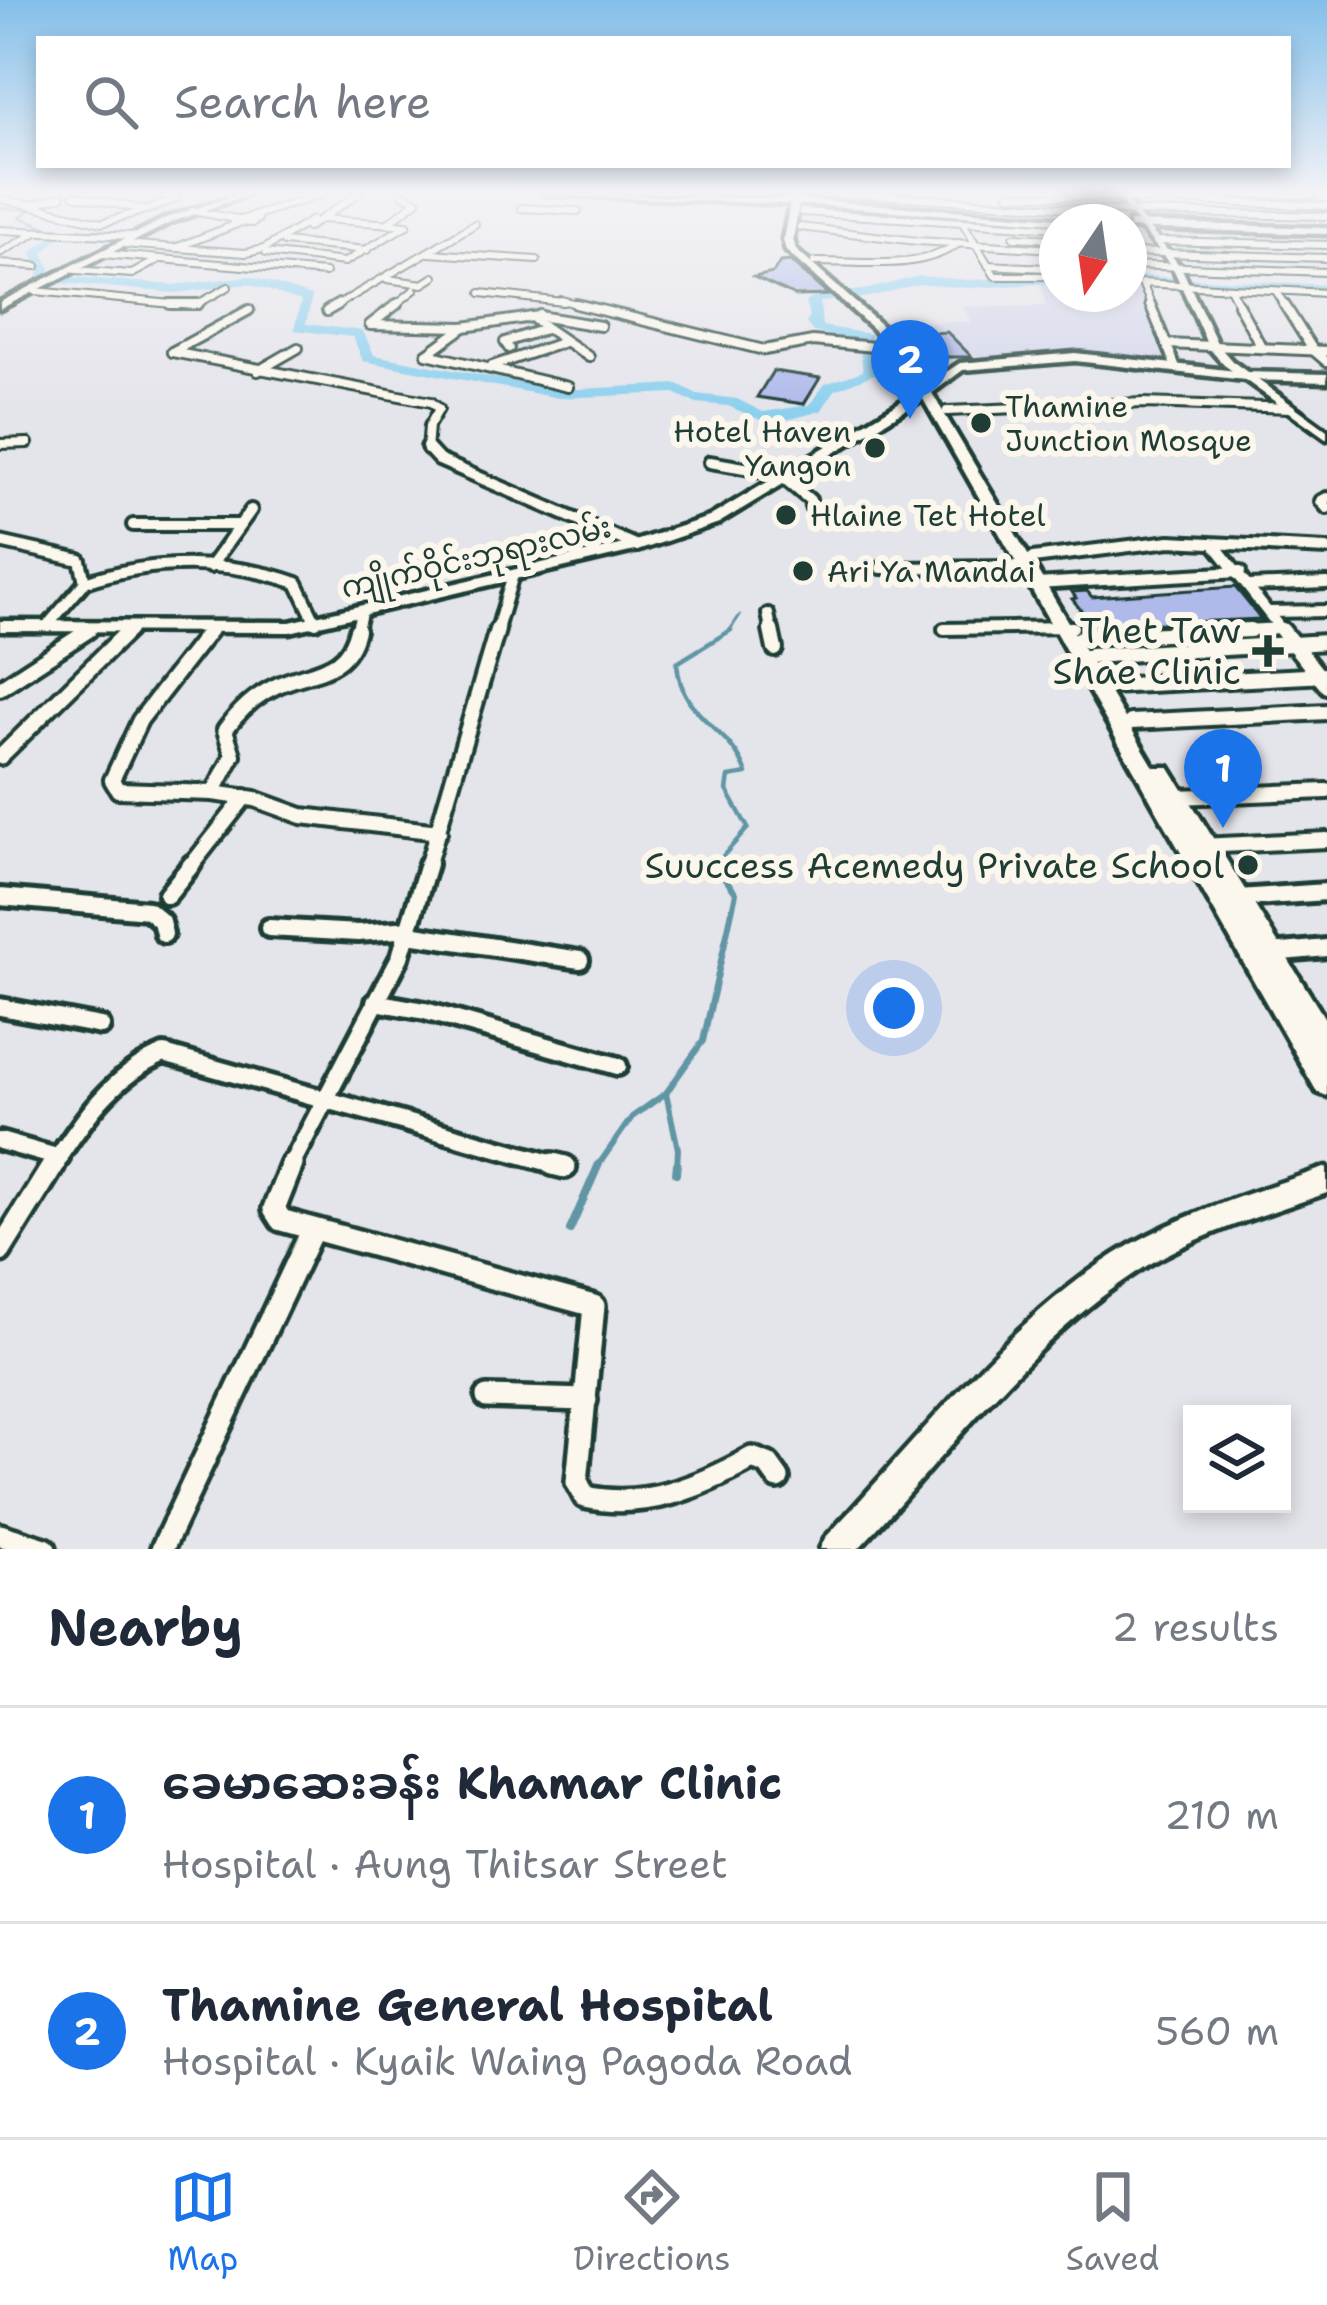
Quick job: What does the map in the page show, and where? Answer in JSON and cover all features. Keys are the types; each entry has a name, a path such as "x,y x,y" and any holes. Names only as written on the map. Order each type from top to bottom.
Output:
{"main road":[{"path":"0,306 75,269 90,266"},
{"path":"816,266 915,360 1041,584 1177,797 1198,846 1317,1013 1327,1046"},
{"path":"1177,267 1213,346 1242,374 1327,435"},
{"path":"851,295 927,386"},
{"path":"915,360 948,365 1073,354 1242,374"},
{"path":"927,386 960,367 1075,357 1325,378"},
{"path":"927,386 948,365"},
{"name":"ကျိုက်ဝိုင်းဘုရားလမ်း","path":"0,622 210,629 361,613 631,543 704,516 894,413 927,386"},
{"name":"ကျိုက်ဝိုင်းဘုရားလမ်း","path":"782,477 927,386"},
{"path":"894,413 942,413"},
{"name":"ကျိုက်ဝိုင်းဘုရားလမ်း","path":"51,622 94,628 315,618 508,574"},
{"path":"1076,637 1198,846 1327,1083"},
{"path":"836,1549 992,1381 1058,1316 1116,1270 1169,1238 1327,1180"}],"street":[{"path":"93,266 132,274 146,266"},
{"path":"259,266 325,273"},
{"path":"327,311 408,266"},
{"path":"989,266 996,276 1034,266"},
{"path":"1147,266 1327,272"},
{"path":"1297,266 1324,290 1327,303"},
{"path":"387,279 423,284 434,277"},
{"path":"1147,279 1324,290"},
{"path":"1175,365 1142,283 1324,290"},
{"path":"35,291 194,306 229,287"},
{"path":"1230,288 1262,348"},
{"path":"414,290 371,326 464,327 539,316 600,326"},
{"path":"1276,291 1313,350 1327,362"},
{"path":"481,293 564,302 764,350 782,351 807,341 894,349"},
{"path":"564,302 535,320 589,357"},
{"path":"249,310 172,352 438,405 429,426 427,451 439,460 631,543"},
{"path":"356,312 380,314"},
{"path":"438,316 486,322"},
{"path":"464,327 427,354 568,387"},
{"path":"509,348 505,342 545,329"},
{"path":"487,368 564,342"},
{"path":"1167,344 1327,350"},
{"path":"258,370 298,348"},
{"path":"942,413 1144,403 1290,408"},
{"path":"0,444 28,443"},
{"path":"710,462 782,477 811,506"},
{"path":"1327,498 1321,501 1327,508"},
{"path":"210,567 250,510"},
{"path":"133,525 238,525"},
{"path":"0,542 77,558 86,582"},
{"path":"880,568 1029,563 1170,542 1327,549"},
{"path":"1214,544 1324,679"},
{"path":"51,622 86,582 124,569 210,567 261,569 297,583 315,618"},
{"path":"1041,584 1240,572"},
{"path":"508,574 409,931 277,1192 274,1209 280,1220 312,1231 594,1306 577,1482 585,1497 603,1504 697,1490 752,1458 768,1463 778,1478"},
{"path":"1249,586 1327,583"},
{"path":"1270,612 1327,611"},
{"path":"213,793 232,755 225,730 236,713 293,676 336,668 353,646 361,613"},
{"path":"768,614 775,649"},
{"path":"0,758 134,624"},
{"path":"0,688 94,628"},
{"path":"1076,637 1281,628"},
{"path":"210,629 146,711 112,780 118,790 245,797 302,816 440,832"},
{"path":"944,629 1327,642"},
{"path":"1109,686 1324,679"},
{"path":"1131,722 1327,712"},
{"path":"1177,797 1327,791"},
{"path":"167,896 245,797"},
{"path":"1198,846 1327,840"},
{"path":"1239,898 1327,892"},
{"path":"0,897 148,910 161,921 164,934"},
{"path":"269,928 409,931 580,960"},
{"path":"1271,952 1327,948"},
{"path":"375,1002 424,1011 618,1066"},
{"path":"0,1007 101,1026"},
{"path":"0,1251 106,1091 149,1056 164,1054 565,1167"},
{"path":"0,1141 60,1158"},
{"path":"162,1549 312,1231"},
{"path":"487,1397 586,1400"},
{"path":"0,1535 45,1549"}],"shaded area":[{"path":"1147,306 1169,362 1071,350 934,361 900,322 972,322 963,307 1147,312"}],"building":[{"path":"777,266 796,266 828,295 795,296 754,277 773,273"},
{"path":"947,332 972,357 935,357 915,334"},
{"path":"773,371 820,378 804,404 757,397"},
{"path":"1235,587 1261,619 1094,626 1072,599 1076,598 1072,592 1087,591 1092,597"}],"waterway":[{"path":"44,266 42,278 174,289 249,280 308,299 299,327 358,334 368,358 559,394 678,388 690,397 732,402 763,416 816,408 830,387 870,373 865,337 818,329 812,323 817,318 811,302 817,299 869,293 919,280 968,284 1039,280"},
{"path":"1147,280 1327,289"},
{"path":"729,631 740,615"},
{"path":"721,867 723,856 748,828 727,790 729,777 747,774 729,744 687,698 677,663 729,631"},
{"path":"666,1093 703,1041 736,893 720,872 722,864"},
{"path":"599,1164 632,1117 666,1093"},
{"path":"666,1093 678,1149 677,1167"},
{"path":"570,1230 599,1164"},
{"path":"676,1173 677,1164"}],"place":[{"name":"Thamine General Hospital","path":"910,419"},
{"name":"Thamine Junction Mosque","path":"981,423"},
{"name":"Hotel Haven Yangon","path":"875,448"},
{"name":"Hlaine Tet Hotel","path":"786,515"},
{"name":"Ari Ya Mandai","path":"803,571"},
{"name":"Thet Taw Shae Clinic","path":"1268,651"},
{"name":"ခေမာဆေးခန်း Khamar Clinic","path":"1223,828"},
{"name":"Suuccess Acemedy Private School","path":"1248,865"}]}
